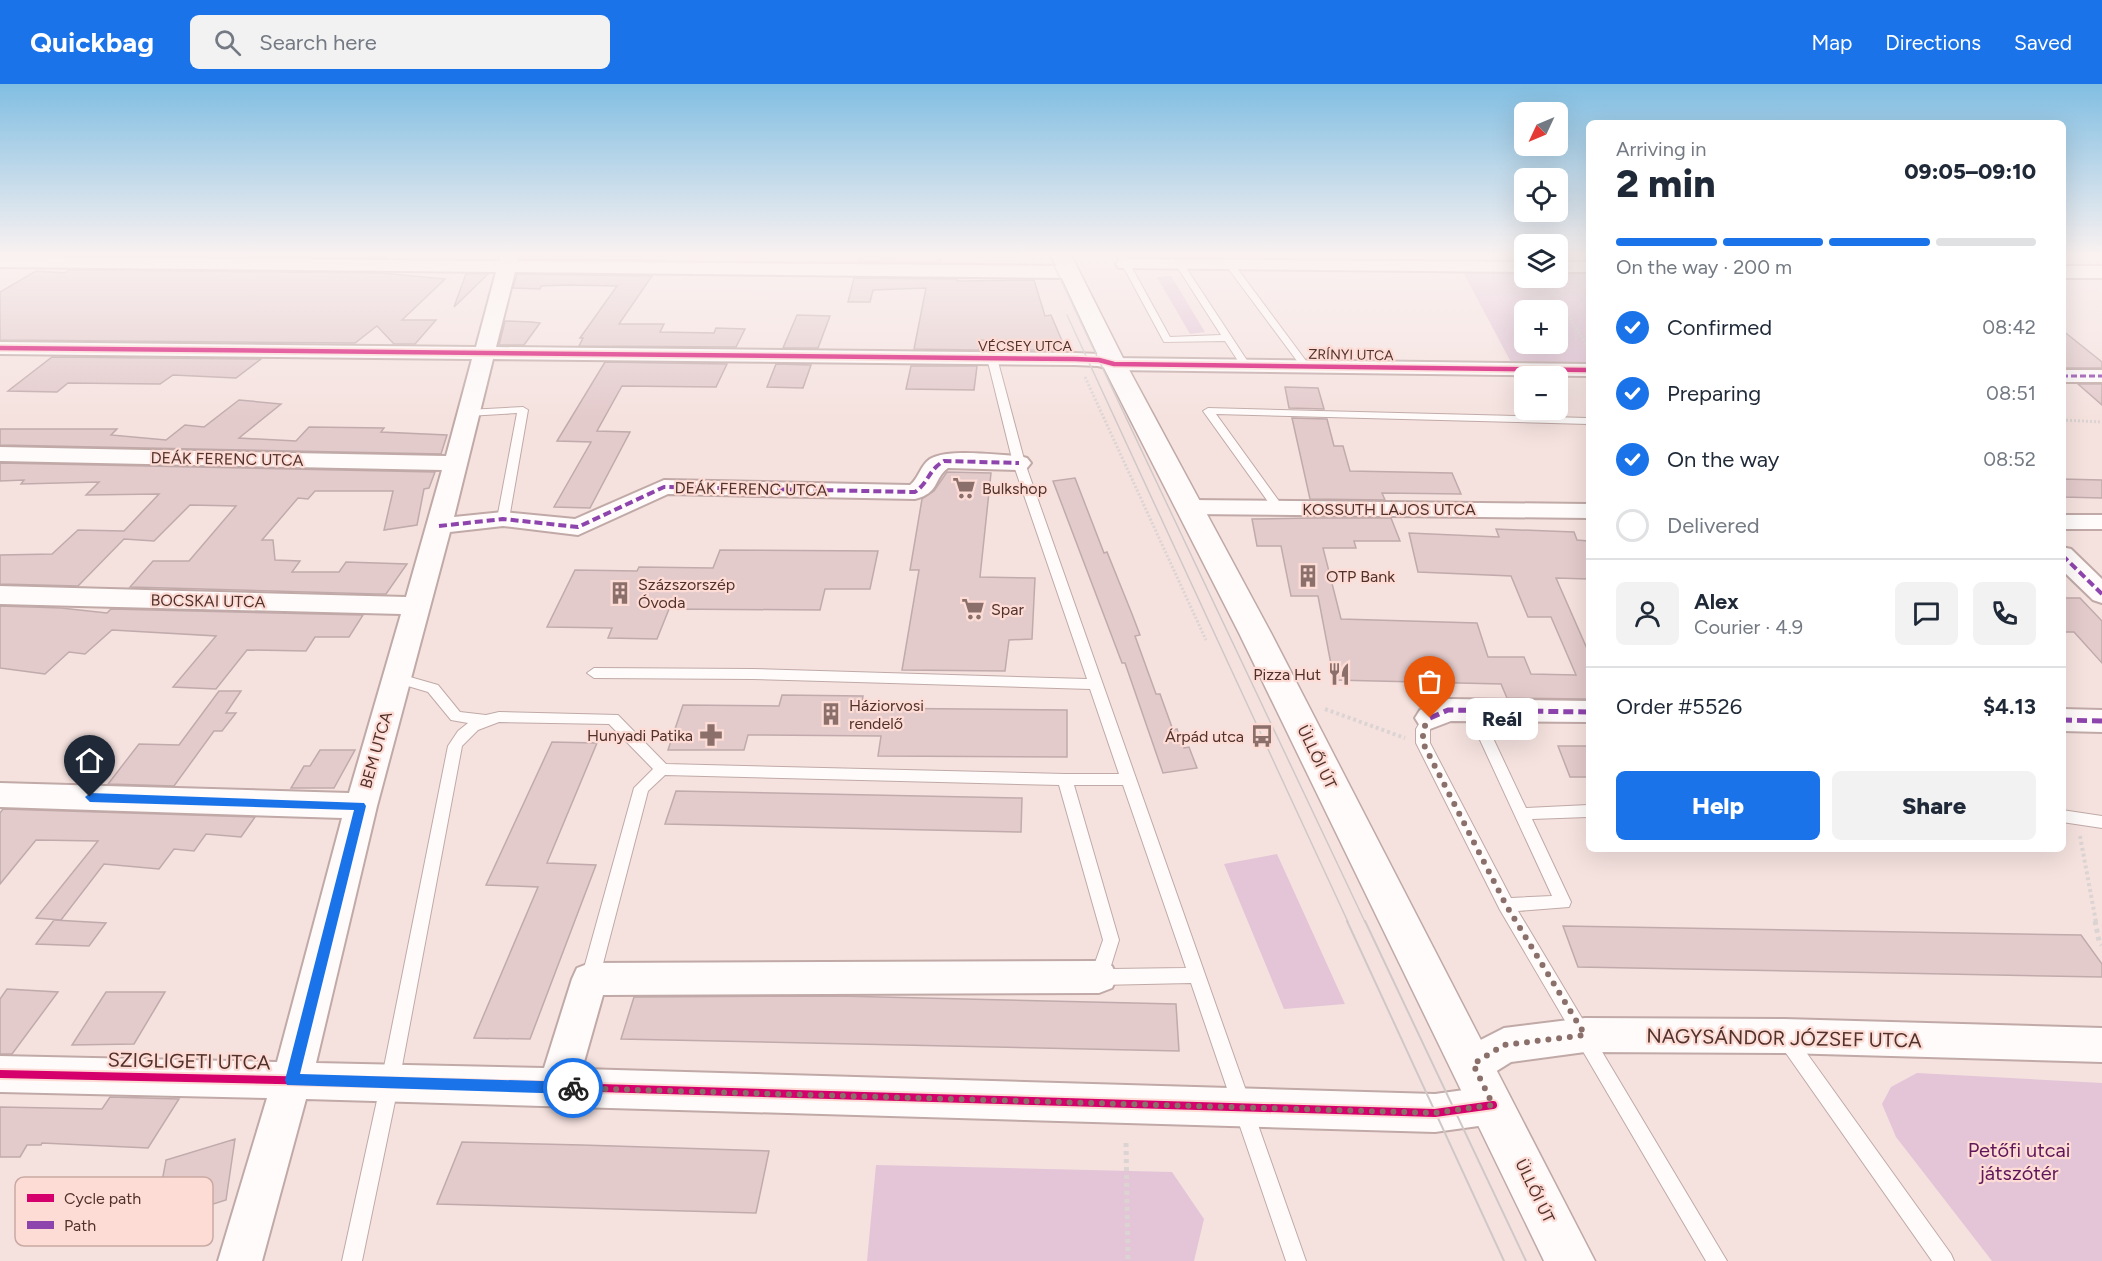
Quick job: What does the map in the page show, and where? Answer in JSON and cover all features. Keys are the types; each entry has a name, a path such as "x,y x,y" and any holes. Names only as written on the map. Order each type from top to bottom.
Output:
{"main road":[{"name":"ÜLLŐI ÚT","path":"1088,310 1473,1064 1570,1261"}],"street":[{"name":"BEM UTCA","path":"240,1261 292,1080 361,806 440,526 496,310"},
{"name":"VÉCSEY UTCA","path":"0,348 1075,358 1114,364"},
{"name":"ZRÍNYI UTCA","path":"1114,364 1586,370"},
{"path":"2066,376 2102,376"},
{"name":"DEÁK FERENC UTCA","path":"0,454 455,463"},
{"name":"DEÁK FERENC UTCA","path":"440,526 503,519 578,526 664,487 915,492 927,483 934,466 944,461 1019,463"},
{"name":"KOSSUTH LAJOS UTCA","path":"1189,507 1586,511"},
{"path":"2066,522 2102,522"},
{"path":"2066,559 2102,594"},
{"name":"BOCSKAI UTCA","path":"0,596 416,606"},
{"path":"1430,718 1448,710 1586,712"},
{"path":"2066,720 2102,721"},
{"path":"0,795 361,806"},
{"path":"557,1087 590,979 1099,977"},
{"name":"NAGYSÁNDOR JÓZSEF UTCA","path":"1473,1064 1504,1045 1585,1035 1784,1036 2102,1045"},
{"name":"SZIGLIGETI UTCA","path":"0,1074 390,1082 1435,1113 1493,1105"}],"lane":[{"path":"1151,310 1167,340 1226,338"},
{"path":"1208,310 1245,365"},
{"path":"1264,310 1306,367"},
{"path":"992,358 1019,463 1296,1261"},
{"path":"468,413 523,410 503,519"},
{"path":"1278,508 1208,411 1586,421"},
{"path":"594,673 752,674 1096,684"},
{"path":"396,678 433,688 456,716 484,720 499,717 613,719 662,769"},
{"path":"1430,718 1423,729 1423,743 1506,905 1717,1261"},
{"path":"352,1261 390,1082 455,746 462,734 484,720"},
{"path":"1487,740 1563,902 1506,905"},
{"path":"590,979 641,788 662,769 1065,780 1129,779"},
{"path":"1065,780 1111,940 1099,977 1197,975"},
{"path":"1522,814 1586,811"},
{"path":"2070,817 2102,822"},
{"path":"1784,1036 1944,1261"}],"path":[{"path":"1564,310 1586,344"},
{"path":"1075,358 1206,640"},
{"path":"2066,420 2102,422"},
{"path":"2070,817 2099,941 2102,945"},
{"path":"1126,1143 1128,1261"}],"green space":[{"path":"1176,310 1192,310 1205,332 1190,334"},
{"path":"1483,310 1514,310 1514,354 1568,354 1568,310 1586,310 1586,365 1512,364"},
{"path":"1277,854 1345,1004 1284,1009 1224,864"},
{"name":"Petőfi utcai játszótér","path":"1917,1073 2102,1083 2102,1261 1992,1261 1896,1137 1882,1104 1891,1087"},
{"path":"876,1165 1172,1172 1204,1219 1194,1261 867,1261"}],"building":[{"path":"0,310 413,310 402,320 436,320 415,344 394,344 377,326 355,343 0,340"},
{"path":"600,310 629,310 619,324 664,324 660,332 714,333 716,328 745,329 736,347 579,346 583,338 580,338"},
{"path":"922,310 1043,310 1045,316 1051,315 1066,350 1027,350 1027,341 980,340 979,350 914,349"},
{"path":"797,315 830,316 818,348 783,348"},
{"path":"505,321 540,323 524,345 499,345"},
{"path":"2066,333 2102,362 2102,368 2066,368"},
{"path":"52,357 261,359 236,378 173,375 160,384 68,383 57,392 8,391"},
{"path":"605,362 727,364 716,387 622,386 597,431 630,432 590,508 554,507 591,442 557,441"},
{"path":"776,364 811,365 803,388 767,387"},
{"path":"911,366 977,366 974,390 906,389"},
{"path":"2078,384 2102,384 2102,405"},
{"path":"1285,387 1318,388 1324,409 1289,408"},
{"path":"239,400 281,404 239,438 296,441 309,427 384,428 381,432 447,435 441,454 0,445 0,429 117,429 111,435 166,440 185,425 204,427"},
{"path":"1292,418 1327,419 1334,446 1343,446 1350,471 1452,473 1461,494 1382,493 1385,500 1310,499"},
{"path":"0,463 435,472 429,488 424,489 417,525 384,530 393,491 315,491 308,499 298,498 262,540 273,540 275,560 300,561 292,572 339,572 346,562 407,564 386,594 376,594 130,587 153,561 189,561 236,506 190,505 154,541 124,539 78,586 0,584 0,555 52,554 78,530 124,531 159,494 86,495 99,482 21,484 24,480 0,481"},
{"name":"Spar","path":"947,472 991,473 980,577 1035,578 1032,639 1009,640 1005,671 902,670 919,570 910,570 922,499 934,491"},
{"path":"1075,478 1104,553 1107,552 1140,635 1135,636 1156,694 1160,694 1173,730 1177,729 1184,748 1189,747 1197,768 1163,773 1125,663 1122,663 1053,481"},
{"path":"2066,479 2102,480 2102,498 2066,497"},
{"path":"1391,518 1400,541 1354,541 1356,548 1323,548 1341,619 1477,623 1488,657 1524,657 1531,674 1576,675 1551,617 1528,617 1511,576 1418,572 1409,533 1499,537 1496,529 1574,532 1577,540 1586,541 1586,579 1556,578 1586,646 1586,699 1507,698 1501,684 1334,680 1318,596 1291,596 1281,546 1257,546 1252,519"},
{"path":"720,550 878,551 870,589 825,589 820,610 669,609 657,639 608,638 612,628 547,627 575,570 637,571 639,567 713,568"},
{"path":"2066,598 2080,598 2102,621 2102,663 2074,632 2066,632"},
{"path":"0,606 61,608 107,613 111,609 363,615 349,637 315,637 306,651 247,650 216,689 173,687 216,636 112,630 85,654 69,652 45,674 0,668"},
{"path":"219,691 241,691 226,713 236,713 222,731 214,731 174,786 108,784 139,744 179,745"},
{"path":"782,695 863,696 861,708 1067,710 1067,757 878,756 881,736 748,735 744,750 668,750 683,705 779,706"},
{"path":"552,742 597,743 547,863 596,865 530,1039 474,1038 538,887 486,885"},
{"path":"1558,746 1586,746 1586,777 1570,777"},
{"path":"320,750 355,750 334,788 291,788 304,766 310,766"},
{"path":"676,791 1022,798 1021,832 665,824"},
{"path":"3,809 255,817 241,837 206,834 194,851 174,849 159,869 104,864 61,920 36,918 98,841 36,840 0,884 0,813"},
{"path":"54,920 106,923 89,946 36,944"},
{"path":"1563,926 2081,935 2102,964 2102,977 1578,967"},
{"path":"7,989 58,992 12,1054 0,1054 0,999"},
{"path":"106,992 165,992 134,1044 72,1045"},
{"path":"838,996 1176,1004 1179,1051 621,1039 634,997"},
{"path":"110,1097 179,1099 148,1148 42,1143 41,1145 27,1145 20,1157 0,1157 0,1107 102,1109"},
{"path":"235,1139 226,1200 213,1204 213,1177 163,1177 166,1160"},
{"path":"462,1142 769,1151 756,1213 437,1204"}],"tram line":[{"path":"1075,310 1365,922"},
{"path":"1067,315 1348,922"},
{"path":"1347,921 1504,1261"},
{"path":"1365,921 1526,1261"}],"marked path":[{"path":"2066,376 2102,376"},
{"path":"439,526 503,519 578,527 664,487 915,492 927,483 934,467 944,461 1019,463"},
{"path":"2066,559 2102,594"},
{"path":"1430,718 1448,710 1586,712"},
{"path":"2066,720 2102,721"}],"cycle path":[{"path":"0,348 1075,359 1099,360 1114,364 1586,370"},
{"path":"0,1074 462,1084 1435,1113 1493,1105"}],"way so far":[{"path":"573,1088 1435,1113 1493,1105 1473,1064 1504,1045 1585,1035 1506,905 1423,743 1423,729 1430,718"}],"place":[{"name":"Bulkshop","path":"964,488"},
{"name":"OTP Bank","path":"1308,576"},
{"name":"Százszorszép Óvoda","path":"620,593"},
{"name":"Spar","path":"973,609"},
{"name":"Pizza Hut","path":"1339,674"},
{"name":"Háziorvosi rendelő","path":"831,714"},
{"name":"Reál","path":"1430,718"},
{"name":"Hunyadi Patika","path":"711,735"},
{"name":"Árpád utca","path":"1262,736"}],"route":[{"path":"90,797 361,806 292,1080 573,1088"}]}
